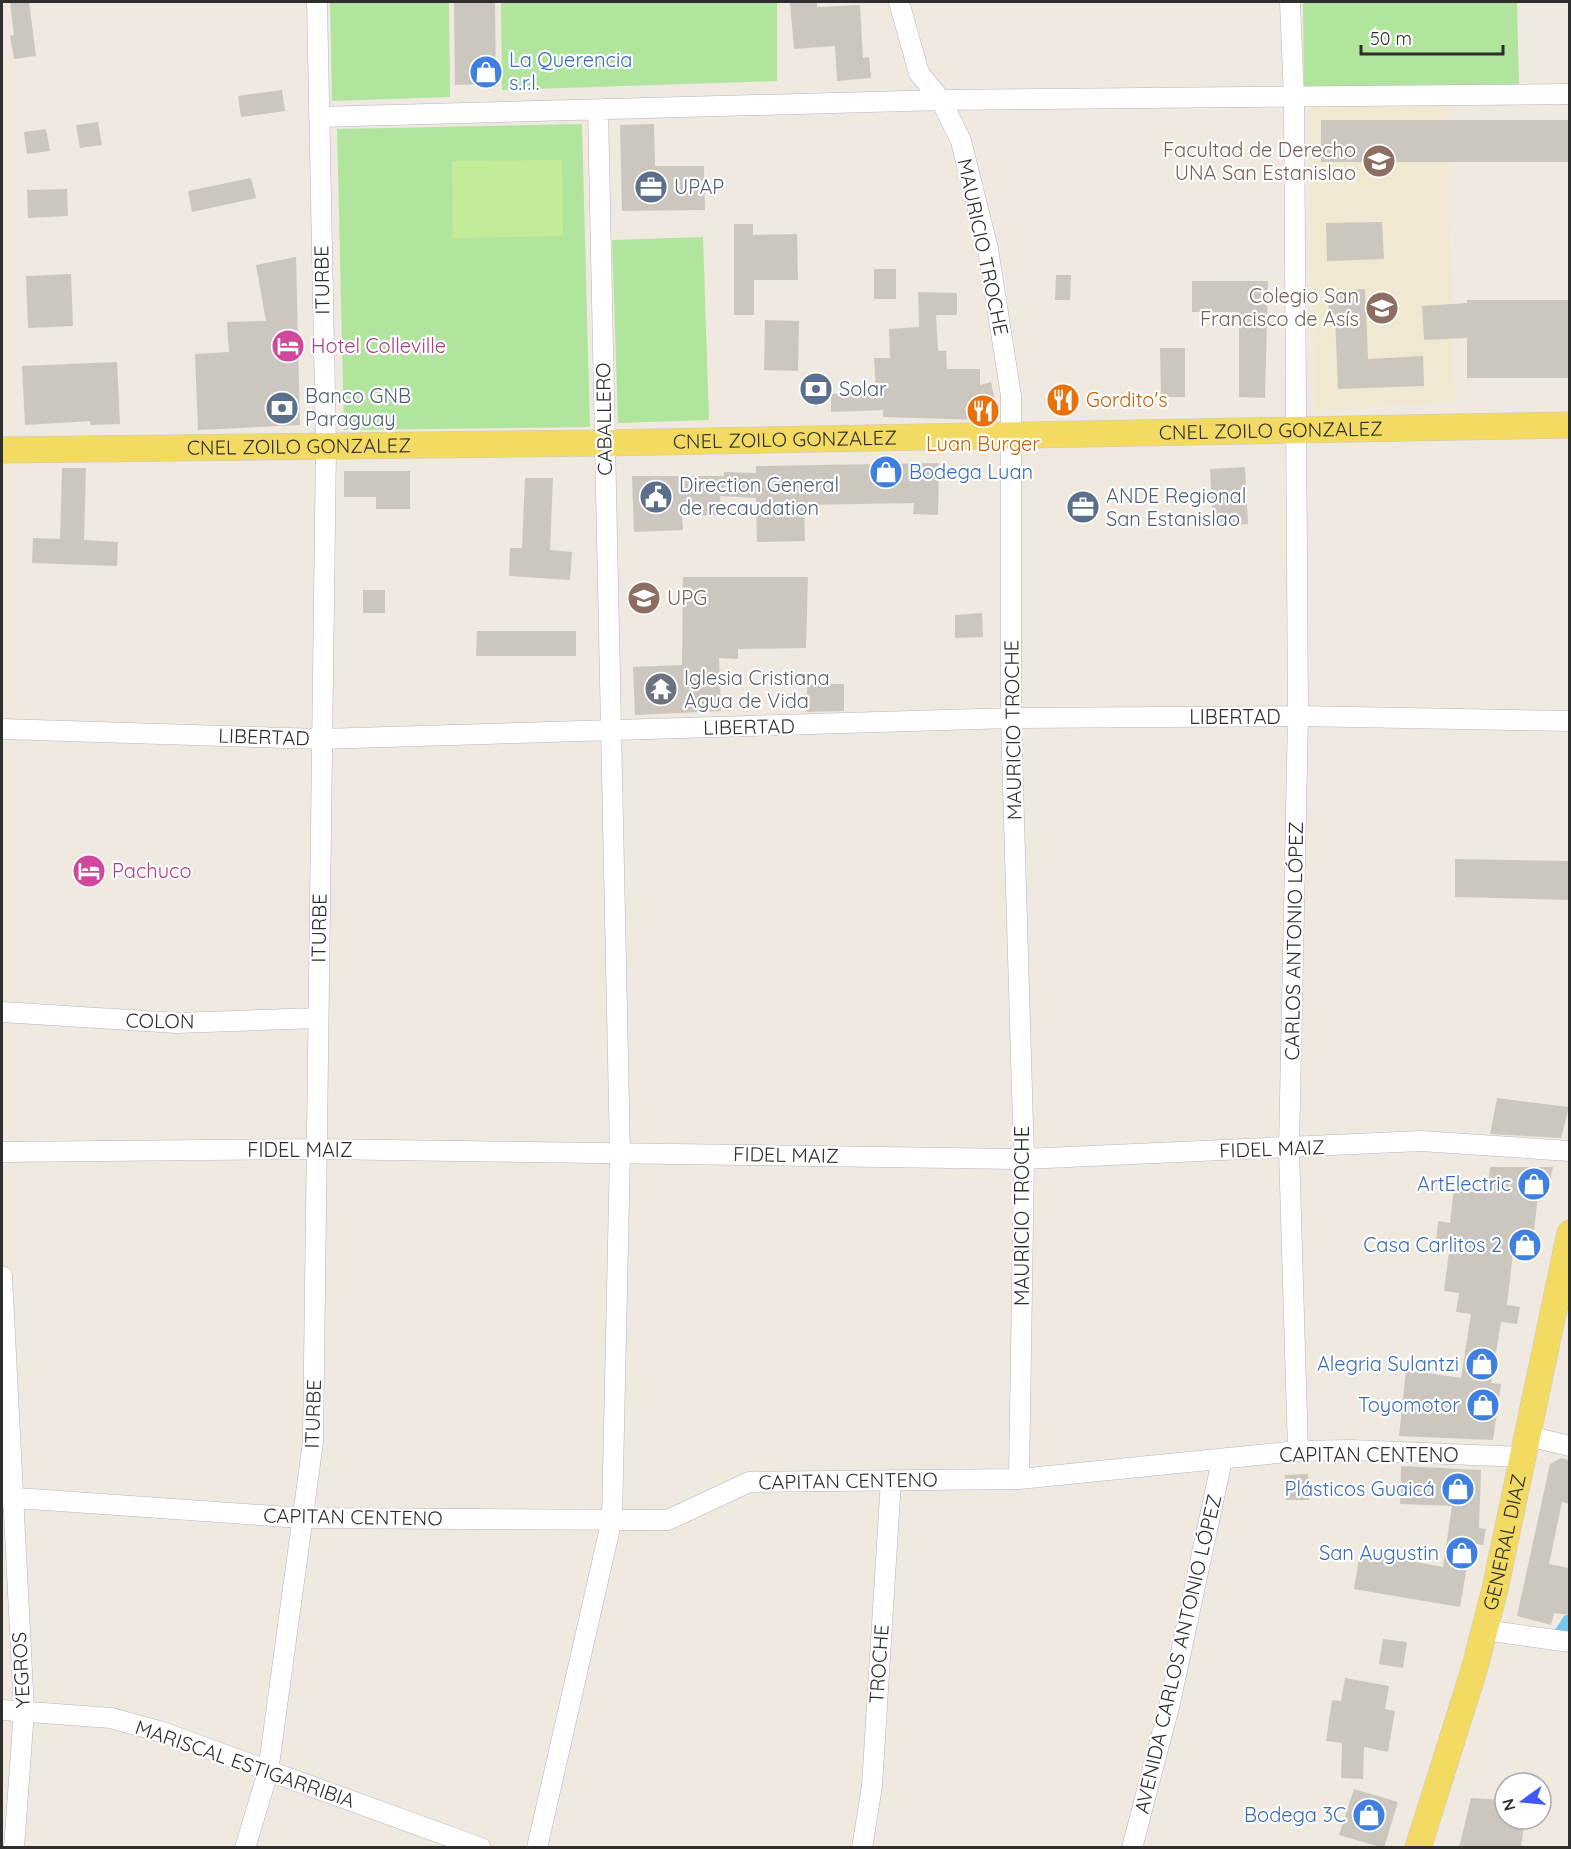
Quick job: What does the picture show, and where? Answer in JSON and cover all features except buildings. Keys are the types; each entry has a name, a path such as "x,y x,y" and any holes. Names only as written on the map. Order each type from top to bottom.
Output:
{"main road":[{"name":"CNEL ZOILO GONZALEZ","path":"2,450 604,443 1569,425"},
{"name":"GENERAL DIAZ","path":"1418,1848 1484,1630 1569,1233"}],"street":[{"name":"ITURBE","path":"245,1848 268,1772 314,1442 326,445 316,2"},
{"name":"MAURICIO TROCHE","path":"899,2 919,73 941,100 961,141 988,249 1011,396 1011,718 1024,1159 1019,1479"},
{"path":"1290,2 1297,430"},
{"path":"319,117 941,100 1569,94"},
{"name":"CABALLERO","path":"537,1848 612,1520 620,1153 598,110"},
{"name":"CARLOS ANTONIO LÓPEZ","path":"1297,430 1299,716 1289,1149 1298,1451"},
{"name":"LIBERTAD","path":"2,729 321,739 611,729 754,728 1011,718 1299,716 1569,721"},
{"name":"COLON","path":"2,1012 177,1023 318,1018"},
{"name":"FIDEL MAIZ","path":"2,1152 317,1149 1024,1159 1289,1149 1421,1141 1569,1151"},
{"name":"YEGROS","path":"2,1276 7,1497 24,1711 14,1848"},
{"name":"CAPITAN CENTENO","path":"7,1497 302,1518 668,1520 749,1482 1019,1479 1298,1451 1569,1446"},
{"name":"AVENIDA CARLOS ANTONIO LÓPEZ","path":"1132,1848 1170,1703 1222,1460"},
{"name":"TROCHE","path":"862,1848 872,1786 891,1480"},
{"path":"1484,1630 1569,1642"},
{"name":"MARISCAL ESTIGARRIBIA","path":"2,1710 111,1718 162,1732 481,1848"}],"shaded area":[{"name":"Colegio San Francisco de Asís","path":"1449,106 1449,215 1455,401 1315,411 1308,107"}],"green space":[{"path":"330,2 449,2 450,97 332,101"},
{"path":"501,2 777,2 777,81 502,90"},
{"path":"1303,2 1517,2 1519,86 1304,88"},
{"path":"582,124 590,427 344,430 337,129"},
{"path":"562,160 563,236 453,238 452,161"},
{"path":"703,237 709,420 618,423 612,240"}],"water":[{"path":"1569,1614 1569,1639 1553,1633 1564,1616"}],"place":[{"name":"La Querencia s.r.l.","path":"486,72"},
{"name":"Facultad de Derecho UNA San Estanislao","path":"1379,161"},
{"name":"UPAP","path":"651,187"},
{"name":"Colegio San Francisco de Asís","path":"1382,308"},
{"name":"Hotel Colleville","path":"288,346"},
{"name":"Solar","path":"816,389"},
{"name":"Gordito's","path":"1063,400"},
{"name":"Banco GNB Paraguay","path":"282,408"},
{"name":"Luan Burger","path":"983,411"},
{"name":"Bodega Luan","path":"886,472"},
{"name":"Direction General de recaudation","path":"656,497"},
{"name":"ANDE Regional San Estanislao","path":"1083,507"},
{"name":"UPG","path":"644,598"},
{"name":"Iglesia Cristiana Agua de Vida","path":"661,689"},
{"name":"Pachuco","path":"89,871"},
{"name":"ArtElectric","path":"1534,1184"},
{"name":"Casa Carlitos 2","path":"1525,1245"},
{"name":"Alegria Sulantzi","path":"1482,1364"},
{"name":"Toyomotor","path":"1483,1405"},
{"name":"Plásticos Guaicá","path":"1458,1489"},
{"name":"San Augustin","path":"1462,1553"},
{"name":"Bodega 3C","path":"1369,1815"}]}
